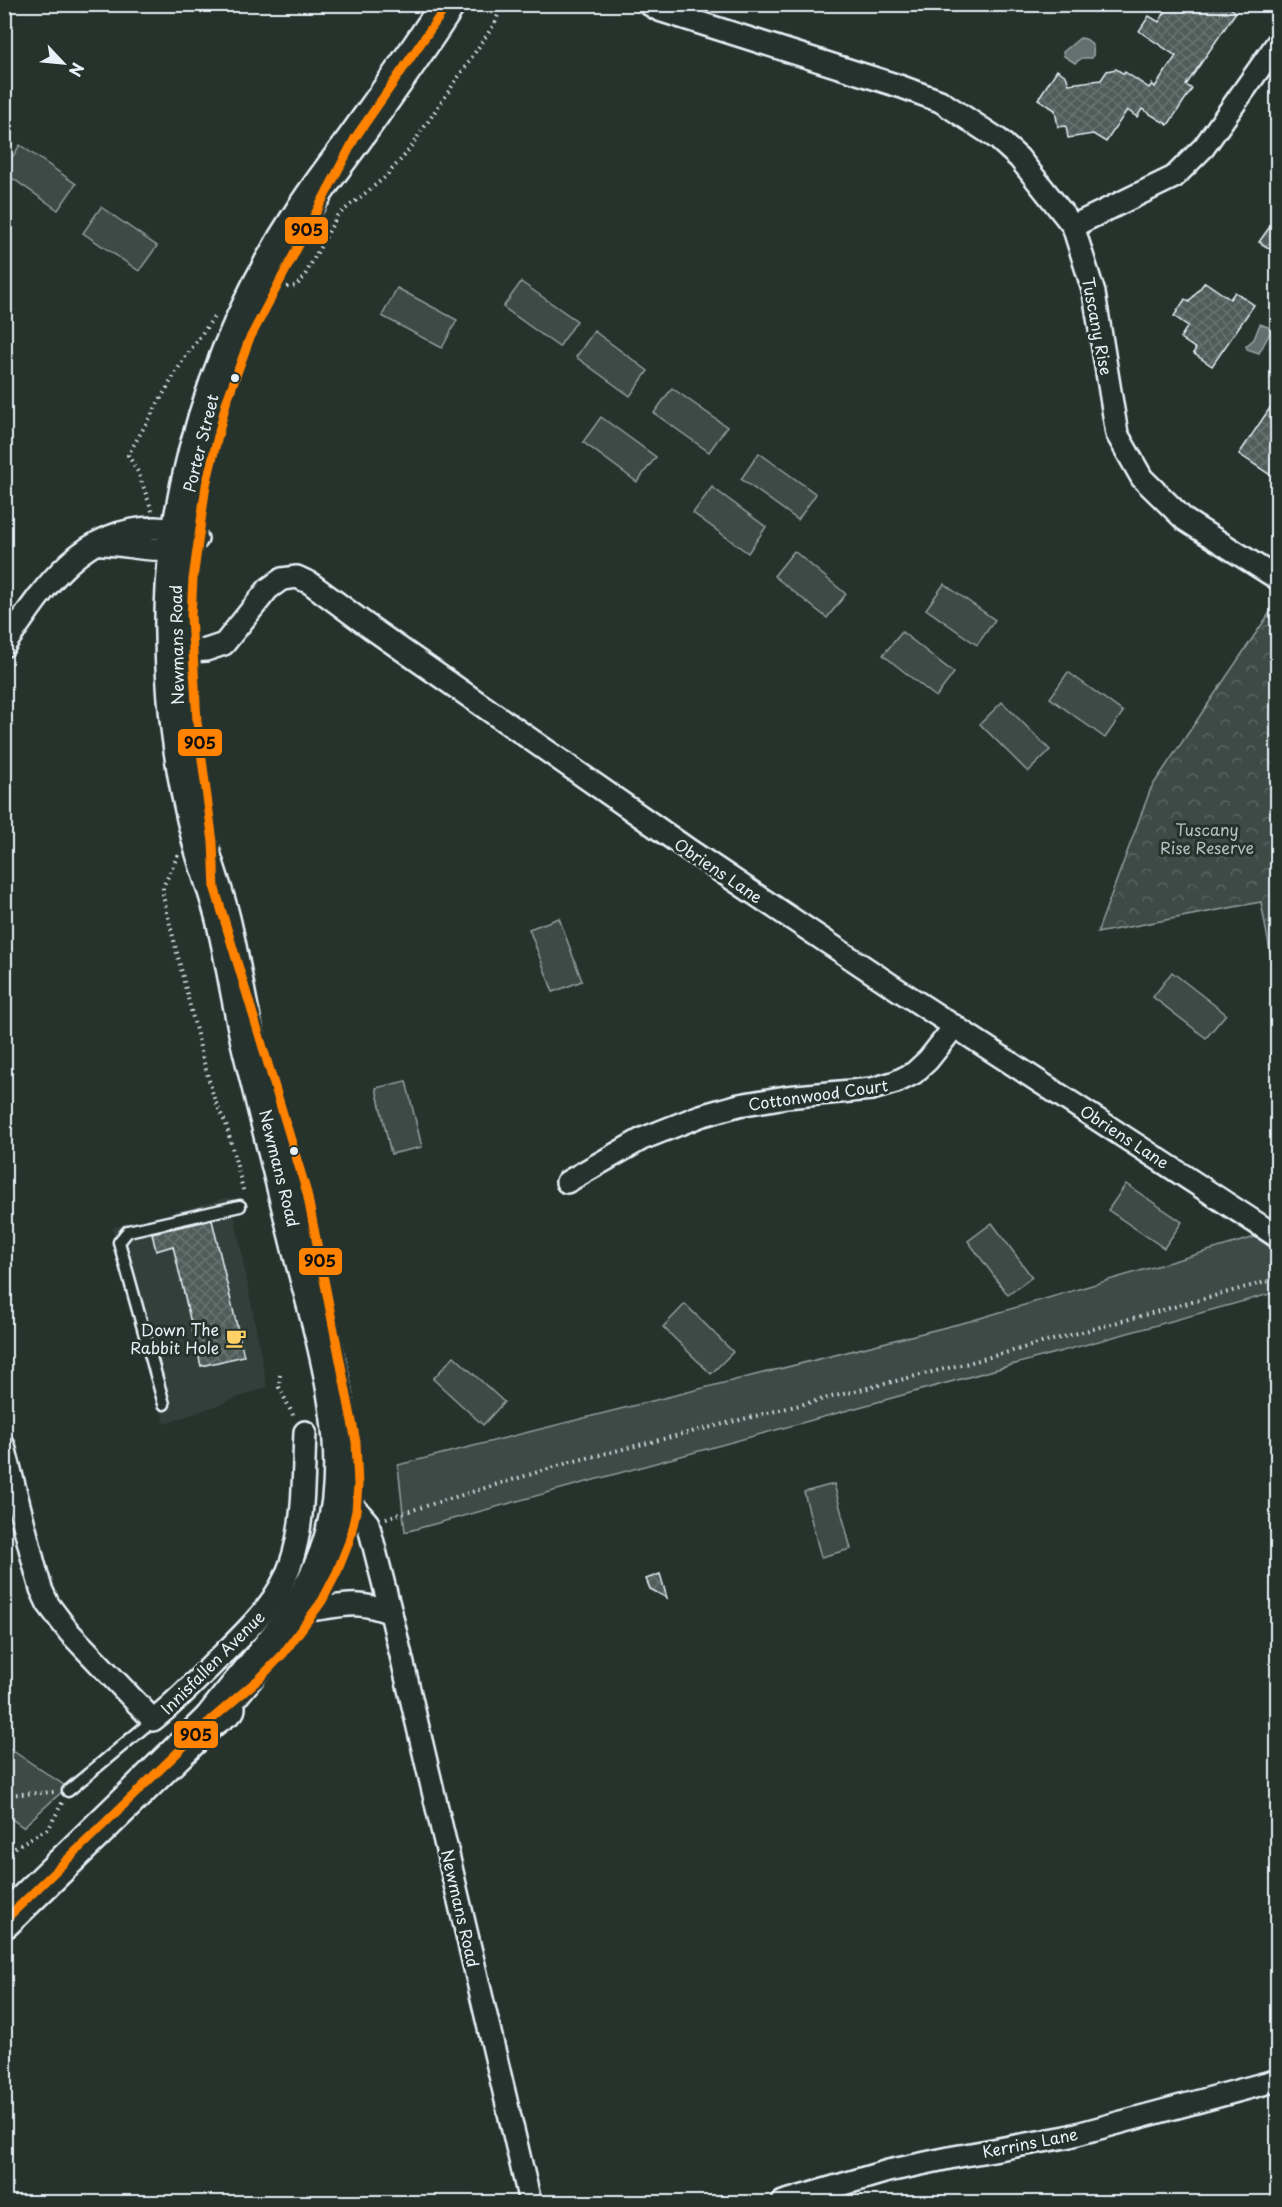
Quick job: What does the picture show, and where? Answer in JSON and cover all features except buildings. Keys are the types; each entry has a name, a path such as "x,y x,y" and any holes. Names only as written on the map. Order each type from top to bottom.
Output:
{"main road":[{"name":"Porter Street","path":"177,538 204,418 232,341 264,276 304,208 448,4"},
{"name":"Porter Street","path":"177,538 206,485 226,403 249,340 355,138"},
{"name":"Newmans Road","path":"177,538 173,605 182,653 178,721 186,777 200,841 224,924 248,1042 332,1385 340,1461 355,1511"},
{"path":"211,1720 239,1700 278,1660 317,1609 341,1565 355,1511"},
{"path":"4,1921 211,1720 271,1645 300,1603 322,1564 332,1536 355,1511"}],"street":[{"name":"Tuscany Rise","path":"649,4 659,10 940,101 998,139 1019,158 1073,226 1094,293 1117,434 1143,478 1185,520 1278,579"},
{"path":"1073,226 1174,177 1204,147 1278,42"},
{"path":"4,646 47,585 80,552 123,532 177,538"},
{"path":"96,544 116,544 154,551 177,538"},
{"name":"Obriens Lane","path":"182,653 206,650 224,644 268,589 282,579 297,577 310,583 689,850 897,989 1278,1237"},
{"name":"Cottonwood Court","path":"567,1182 642,1139 700,1116 739,1105 786,1096 872,1089 896,1082 914,1073 928,1060 955,1026"},
{"name":"Innisfallen Avenue","path":"4,1446 34,1564 48,1604 69,1632 153,1720 171,1706 230,1647 272,1600 282,1585 291,1564 297,1540 301,1511 305,1432"},
{"name":"Newmans Road","path":"355,1511 391,1613 530,2202"},
{"path":"317,1609 357,1603 372,1605 391,1613"},
{"name":"Kerrins Lane","path":"783,2202 888,2171 1066,2137 1278,2080"}],"lane":[{"path":"164,1404 119,1242 128,1231 243,1202"},
{"path":"69,1791 153,1720"}],"path":[{"path":"278,283 291,287 300,282 338,216 384,178 406,154 495,23 502,4"},
{"path":"177,538 153,516 142,482 128,455 183,360 219,311"},
{"path":"182,849 163,887 163,896 203,1059 215,1101 226,1124 243,1202"},
{"path":"355,1511 571,1462 968,1363 1269,1281 1278,1276"},
{"path":"280,1375 279,1387 305,1432"},
{"path":"4,1795 69,1791"},
{"path":"4,1862 17,1846 49,1828 69,1791"}],"shaded area":[{"path":"1080,38 1090,42 1093,55 1092,58 1082,58 1075,63 1064,56 1063,52"},
{"path":"1260,324 1271,331 1259,353 1247,349 1246,346 1254,339"},
{"path":"231,1197 267,1387 165,1424 112,1228"}],"green space":[{"path":"20,145 76,184 58,210 5,173 5,168"},
{"path":"101,207 157,246 139,271 83,233"},
{"path":"521,282 577,321 559,347 503,307"},
{"path":"397,288 457,320 442,348 382,316"},
{"path":"594,331 648,371 630,396 576,357"},
{"path":"672,388 727,427 709,452 654,413"},
{"path":"601,417 656,457 637,482 583,442"},
{"path":"759,453 816,494 798,520 741,479"},
{"path":"712,487 766,527 748,553 693,513"},
{"path":"794,551 846,594 827,618 774,576"},
{"path":"944,584 995,620 977,645 926,609"},
{"name":"Tuscany Rise Reserve","path":"1273,608 1278,610 1277,989 1261,902 1097,933 1151,788"},
{"path":"902,632 954,673 936,697 883,655"},
{"path":"1068,672 1123,712 1105,738 1050,698"},
{"path":"1002,702 1050,750 1028,772 980,724"},
{"path":"559,918 582,981 553,992 529,929"},
{"path":"1172,972 1226,1014 1206,1038 1153,997"},
{"path":"406,1081 422,1147 391,1154 376,1088"},
{"path":"1126,1184 1182,1222 1164,1248 1108,1210"},
{"path":"992,1223 1032,1277 1008,1295 968,1241"},
{"path":"1255,1237 1277,1252 1277,1292 405,1532 398,1465 970,1321"},
{"path":"685,1304 733,1352 711,1374 663,1327"},
{"path":"454,1356 504,1402 483,1425 433,1379"},
{"path":"834,1484 851,1549 821,1557 804,1492"},
{"path":"4,1745 67,1787 23,1827 5,1814"}],"transit line":[{"name":"905","path":"4,1921 211,1720 260,1678 283,1654 322,1601 349,1542 356,1511 358,1485 356,1442 307,1193 215,889 213,842 197,722 191,616 193,579 206,485 226,403 249,340 355,138 448,4"}],"place":[{"name":"Down The Rabbit Hole","path":"236,1338"}]}
